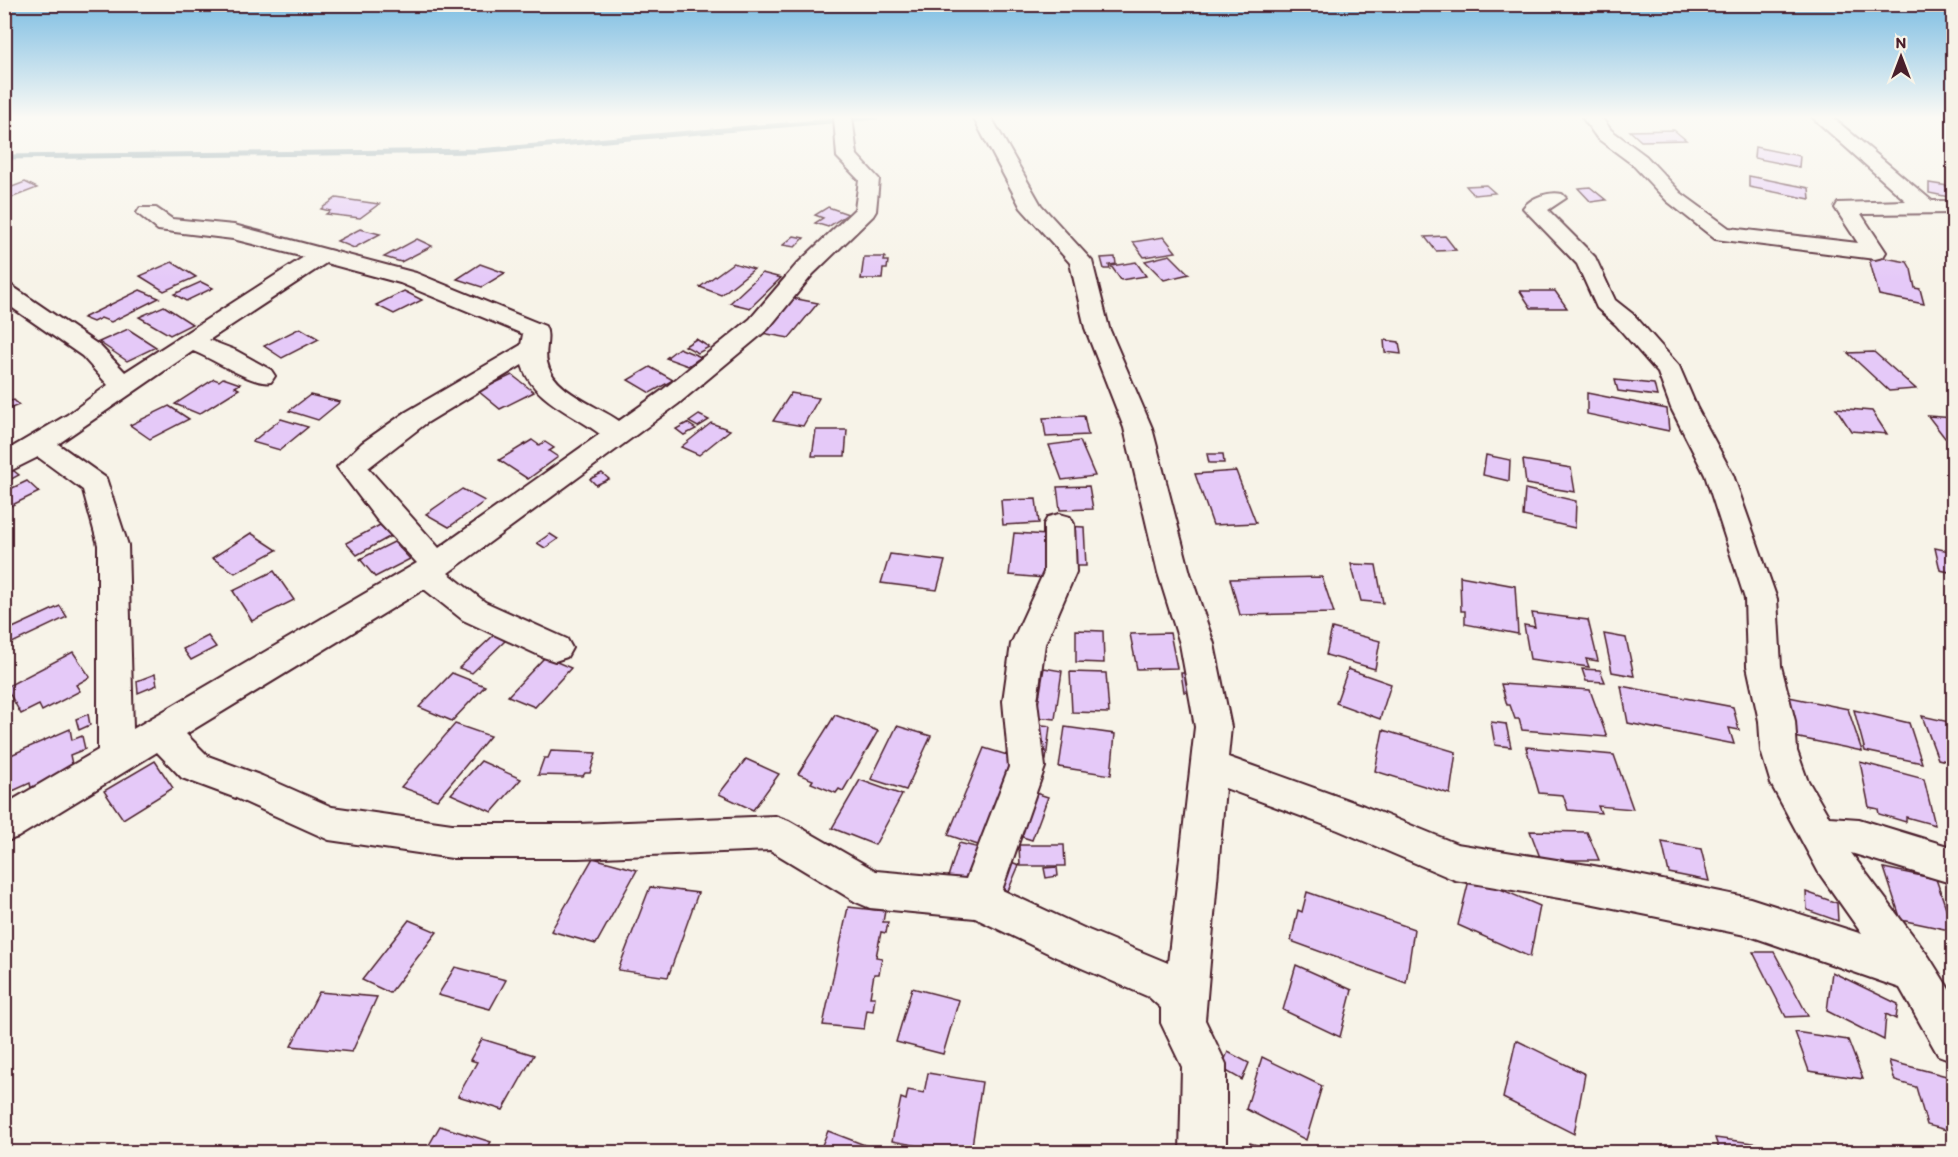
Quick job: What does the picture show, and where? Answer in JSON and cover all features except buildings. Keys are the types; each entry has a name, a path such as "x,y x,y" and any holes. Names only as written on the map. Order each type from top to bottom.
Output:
{"street":[{"path":"4,825 431,569 669,398 759,324 805,269 865,211 869,179 861,171"},
{"path":"1012,171 1032,208 1081,261 1097,328 1138,428 1174,573 1197,644 1213,727 1183,1023"},
{"path":"1649,171 1674,197 1723,234 1875,252 1846,208 1953,207"},
{"path":"1884,171 1926,207"},
{"path":"1555,198 1534,208 1587,262 1605,303 1625,320 1670,371 1684,408 1719,475 1741,534 1761,599 1764,666 1777,721 1779,751 1790,784 1818,833 1885,935 1914,972 1953,1039"},
{"path":"148,213 166,225 234,232 408,278 536,331 531,350 538,380 558,397 590,414 619,435"},
{"path":"4,465 76,421 124,386 323,255"},
{"path":"4,291 92,351 124,386"},
{"path":"192,342 226,355 262,376"},
{"path":"531,350 480,377 388,436 351,467 431,569 474,611 555,648"},
{"path":"39,444 96,485 113,545 117,758"},
{"path":"979,899 1027,767 1020,701 1028,644 1059,572 1059,524"},
{"path":"160,732 195,767 249,787 328,823 452,841 578,841 775,833 870,889 979,899 1071,944 1164,982 1182,999 1183,1023 1204,1064 1203,1152"},
{"path":"1208,765 1351,818 1455,862 1594,885 1750,917 1914,972"},
{"path":"1818,833 1858,836 1953,866"}]}
